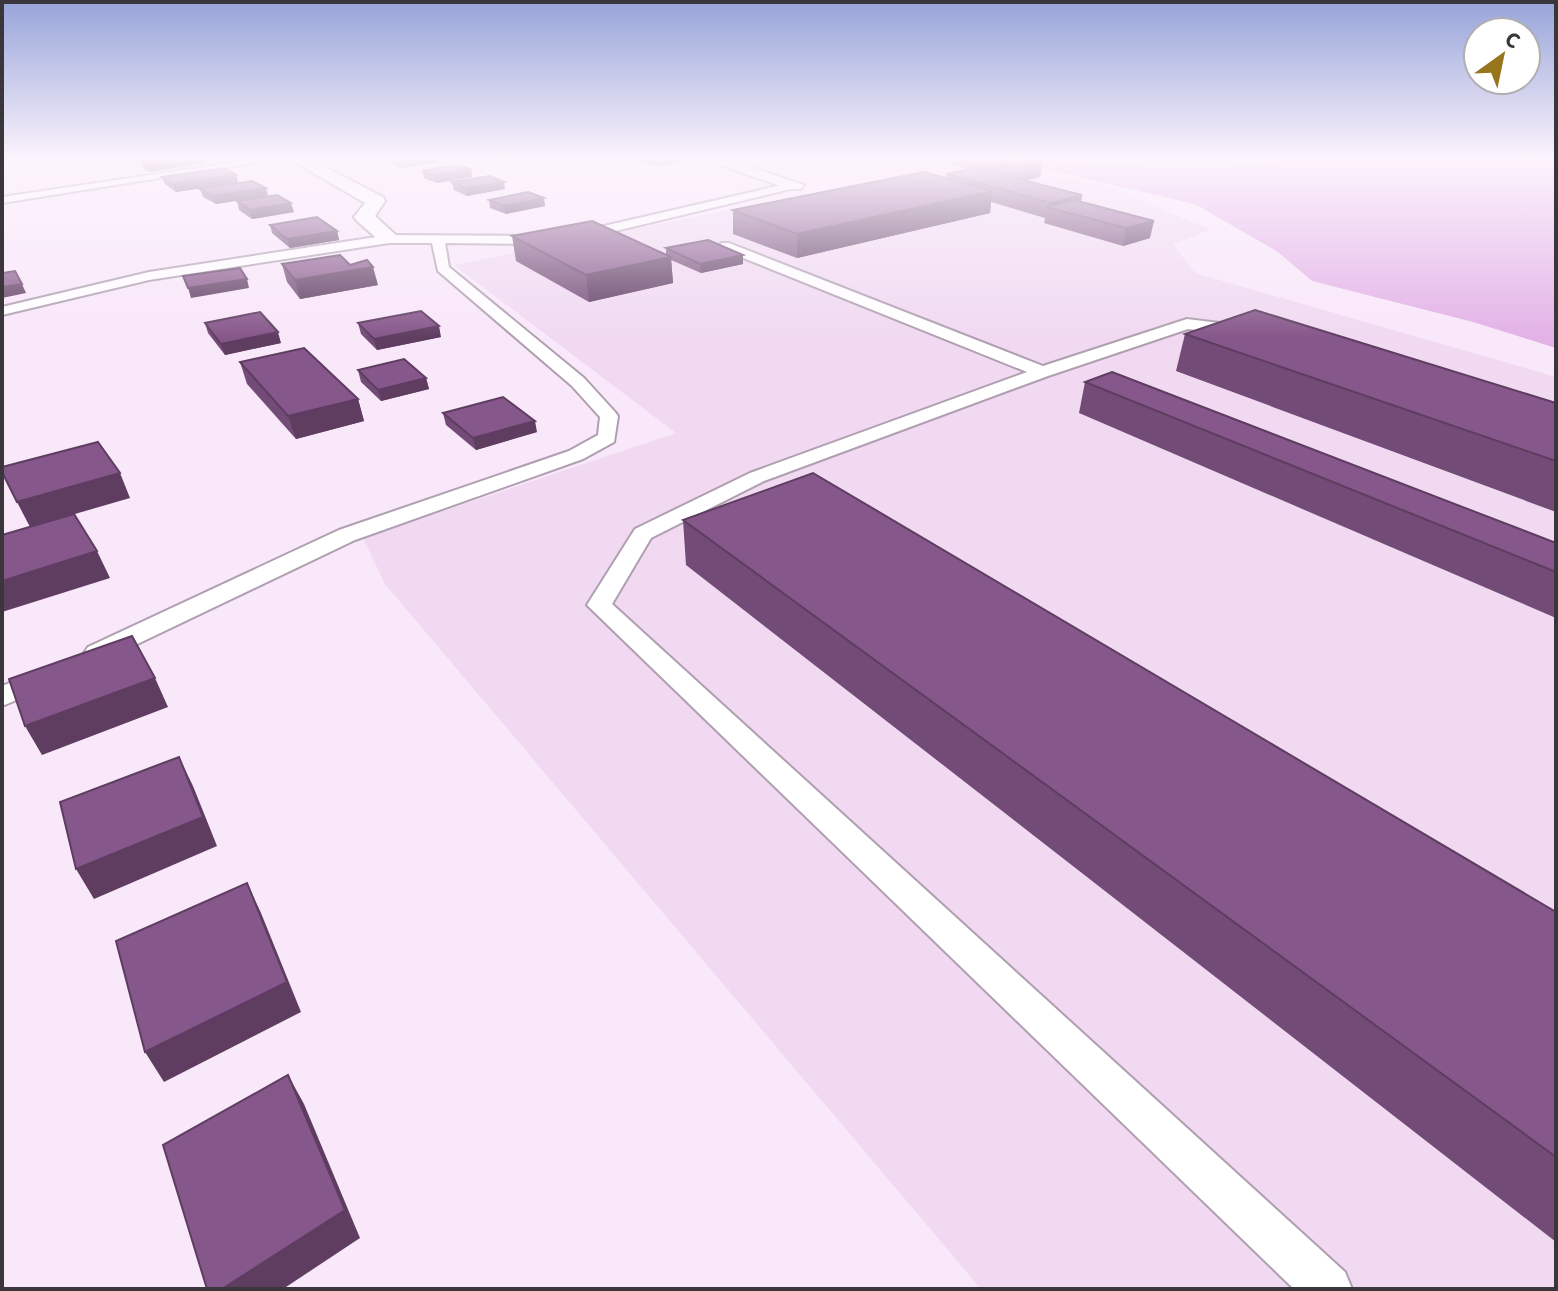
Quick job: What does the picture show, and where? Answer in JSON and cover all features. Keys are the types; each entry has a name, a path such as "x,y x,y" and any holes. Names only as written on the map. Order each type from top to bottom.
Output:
{"street":[{"path":"365,218 389,239"}],"lane":[{"path":"2,311 149,276 389,239 534,240 582,235 653,218"},
{"path":"2,697 347,535 576,455 607,438 609,416 578,382 443,268 438,239"},
{"path":"725,246 1042,372"},
{"path":"1263,337 1234,328 1187,324 1042,372 757,477 643,534 599,605 1328,1289"}],"shaded area":[{"path":"687,218 1183,218 1211,230 1173,244 1195,273 1556,377 1556,1289 981,1289 385,584 363,538 676,433 454,265"},
{"path":"1220,218 1556,218 1556,348 1473,322 1312,281 1278,252"}],"building":[{"path":"319,218 337,231 287,239 270,225"},
{"path":"755,218 868,218 797,234"},
{"path":"1089,218 1154,221 1126,228"},
{"path":"592,221 671,257 586,275 512,236"},
{"path":"708,240 743,255 700,264 666,248"},
{"path":"340,255 350,265 367,260 373,267 295,280 282,264"},
{"path":"240,268 247,279 188,288 183,276"},
{"path":"15,271 22,284 2,287 2,273"},
{"path":"1255,310 1556,403 1556,461 1185,334"},
{"path":"421,311 439,326 374,339 358,323"},
{"path":"260,312 278,332 221,344 205,323"},
{"path":"304,348 358,399 288,416 240,362"},
{"path":"404,359 426,378 378,390 358,370"},
{"path":"1112,372 1556,543 1556,572 1085,382"},
{"path":"503,397 535,421 473,438 443,413"},
{"path":"98,442 120,473 17,502 2,467"},
{"path":"813,473 1556,912 1556,1157 683,520"},
{"path":"74,514 97,551 2,581 2,535"},
{"path":"132,636 155,678 25,726 9,679"},
{"path":"179,757 203,817 76,869 60,802"},
{"path":"247,883 287,982 145,1052 116,941"},
{"path":"288,1075 345,1210 222,1289 207,1289 163,1145"}]}
